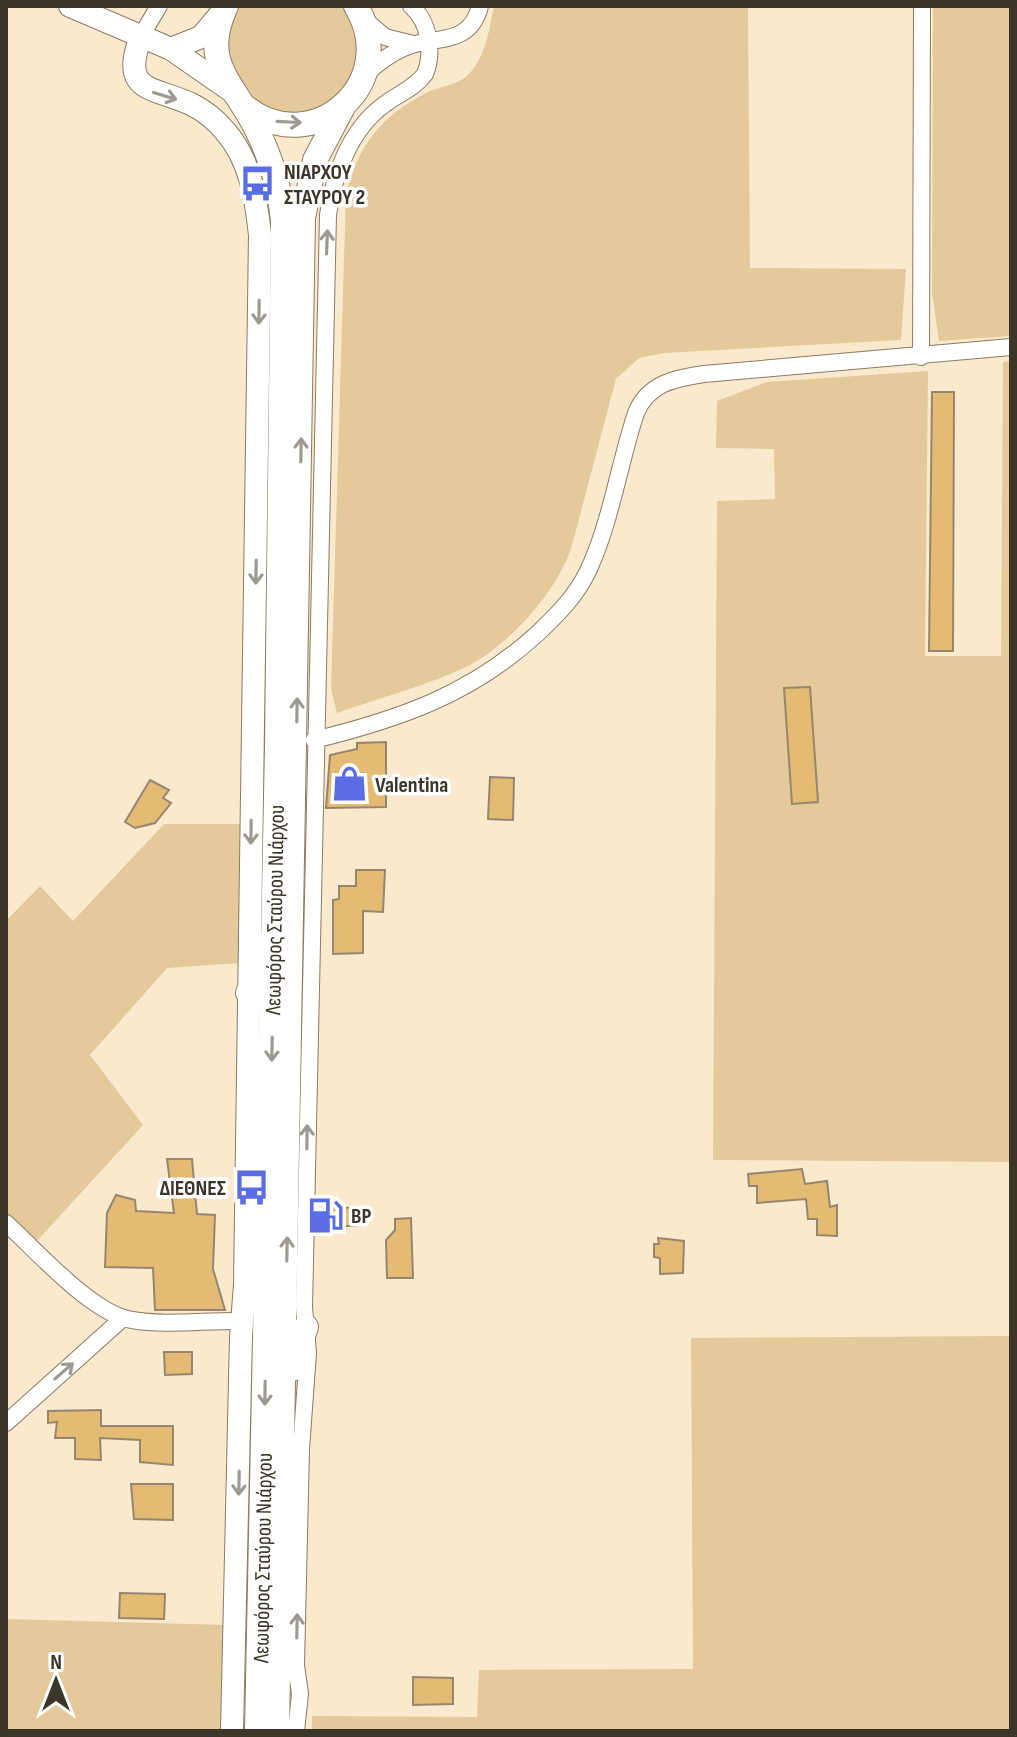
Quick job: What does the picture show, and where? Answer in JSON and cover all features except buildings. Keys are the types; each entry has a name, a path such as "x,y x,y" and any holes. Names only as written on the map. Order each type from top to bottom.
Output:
{"main road":[{"name":"Λεωφόρος Σταύρου Νιάρχου","path":"225,7 215,51 220,70 272,163 283,221 266,1344 277,1729"},
{"path":"359,11 369,44 366,74"},
{"name":"Λεωφόρος Σταύρου Νιάρχου","path":"277,1729 303,218 315,160 343,107 366,74"},
{"path":"235,96 261,118 282,123 307,123 343,107"},
{"path":"248,993 259,970 264,892 275,858"},
{"path":"243,1321 266,1344"},
{"path":"284,1389 306,1327"},
{"path":"277,1729 289,1702 296,1665"}],"street":[{"path":"70,6 171,49 235,96"},
{"path":"159,6 141,36 134,62 137,79 150,91 196,107 223,129 243,158 258,216 256,656 232,1731"},
{"path":"296,1665 306,1327 314,740 330,201 342,162 360,130 377,111 425,74 421,43 423,19 411,6"},
{"path":"366,74 387,57 421,43 450,39 468,30 480,6"},
{"path":"921,357 922,6"},
{"path":"171,49 201,37 225,7"},
{"path":"359,11 385,37 421,43"},
{"path":"314,740 375,725 475,683 509,660 553,619 574,595 588,570 636,413 650,391 675,379 704,374 1011,347"},
{"path":"6,1223 99,1305 123,1318 243,1321"},
{"path":"6,1423 123,1318"}],"shaded area":[{"path":"240,6 344,6 353,23 357,41 350,77 339,92 326,104 309,112 289,114 248,99 232,64 228,41 233,18"},
{"path":"494,6 748,6 750,268 906,269 901,340 664,353 639,358 616,379 571,549 554,583 529,617 498,646 466,667 337,713 331,689 346,194 365,146 385,121 428,92 464,78 474,68 486,43"},
{"path":"933,6 1011,6 1011,336 939,341 932,293"},
{"path":"1011,361 1011,1162 713,1160 717,501 775,499 774,449 716,448 717,401 767,382 928,371 925,656 1001,656 1003,362"},
{"path":"164,824 240,824 239,963 167,968 90,1055 143,1125 37,1241 6,1213 6,921 40,886 73,921"},
{"path":"1011,1336 1011,1731 312,1731 312,1716 477,1717 479,1670 693,1669 691,1338"},
{"path":"6,1619 226,1625 222,1731 6,1731"}],"place":[{"name":"ΝΙΑΡΧΟΥ ΣΤΑΥΡΟΥ 2","path":"258,184"},
{"name":"Valentina","path":"349,784"},
{"name":"ΔΙΕΘΝΕΣ","path":"252,1187"},
{"name":"BP","path":"325,1215"}]}
